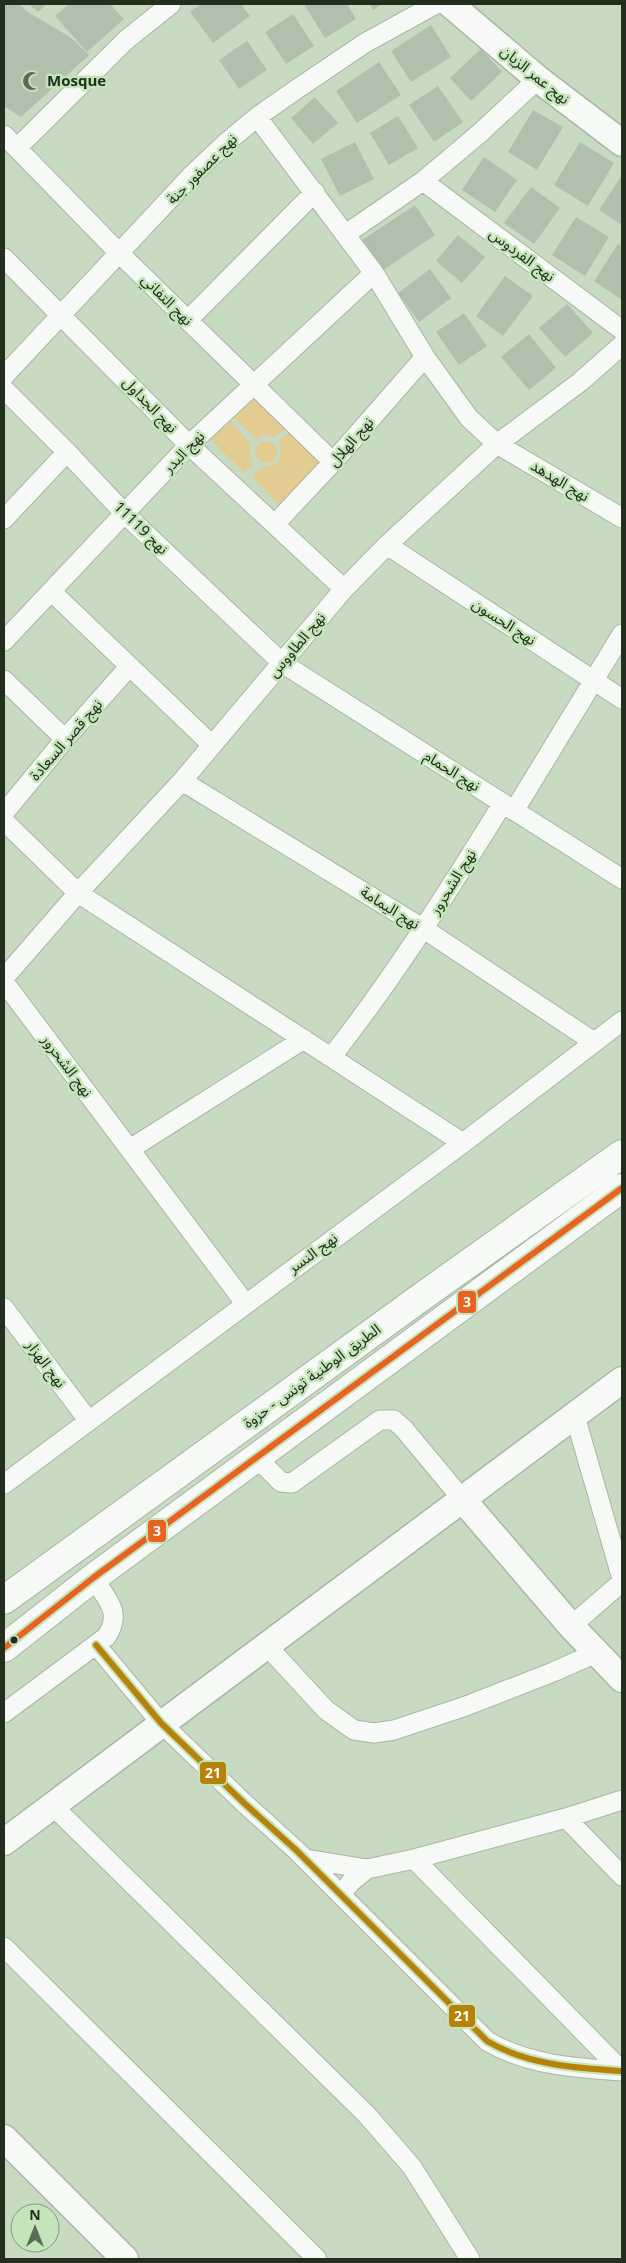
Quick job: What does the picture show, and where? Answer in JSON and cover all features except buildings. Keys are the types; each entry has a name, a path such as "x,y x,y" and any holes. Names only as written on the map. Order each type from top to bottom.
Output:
{"highway":[{"name":"الطريق الوطنية تونس - حزوة","path":"4,1600 622,1154"},
{"path":"4,1648 93,1578 622,1188"}],"street":[{"path":"10,142 126,40 171,4"},
{"name":"نهج عصفور جنة","path":"4,376 192,174 257,117 365,43 436,4"},
{"name":"نهج عمر الزيان","path":"450,4 538,79 622,143"},
{"path":"346,234 423,181 480,133 538,79"},
{"name":"نهج الهدهد","path":"257,117 346,234 374,274 425,357 469,418 497,444 622,518"},
{"name":"نهج التفاني","path":"10,142 333,462"},
{"name":"نهج الفردوس","path":"423,181 622,330"},
{"path":"188,320 315,192"},
{"name":"نهج الجداول","path":"4,258 62,314 189,445 344,589"},
{"name":"نهج البدر","path":"4,641 189,445 374,274"},
{"name":"نهج الطاووس","path":"4,978 78,893 182,781 344,589 387,545 497,444 580,382 622,345"},
{"name":"نهج الهلال","path":"275,524 333,462 425,357"},
{"name":"نهج 11119","path":"4,389 125,514 282,663"},
{"path":"4,519 67,452"},
{"name":"نهج الحسون","path":"387,545 622,699"},
{"path":"52,592 212,745"},
{"name":"نهج الشحرور","path":"332,1056 509,807 622,634"},
{"name":"نهج الحمام","path":"282,663 622,879"},
{"name":"نهج قصر السعادة","path":"4,813 65,739 129,667"},
{"path":"4,680 65,739"},
{"name":"نهج اليمامة","path":"182,781 424,929 594,1042"},
{"path":"4,821 78,893 332,1056 463,1143"},
{"name":"نهج الشحرور","path":"4,982 245,1303"},
{"name":"نهج النسر","path":"4,1484 245,1303 463,1143 622,1021"},
{"path":"130,1150 304,1038"},
{"name":"نهج الهزار","path":"4,1308 88,1420"},
{"path":"4,1842 622,1380"},
{"path":"571,1626 622,1580 575,1416"},
{"path":"256,1457 281,1482 292,1482 380,1420 394,1420 404,1429 571,1626 622,1679"},
{"path":"4,1713 96,1645 106,1637 113,1627 114,1614 93,1578"},
{"path":"96,1645 161,1724 306,1859 487,2042 518,2056 581,2068 622,2071"},
{"path":"267,1646 326,1710 354,1730 374,1733 394,1730 466,1706 596,1653"},
{"path":"306,1859 367,1869 414,1859 566,1818 622,1800"},
{"path":"53,1806 385,2135 412,2168 470,2259"},
{"path":"566,1818 622,1876"},
{"path":"414,1859 622,2071"},
{"path":"341,1894 367,1869"},
{"path":"4,1947 317,2259"},
{"path":"4,2138 125,2259"}],"shaded area":[{"path":"255,395 286,429 274,437 265,435 256,439 231,415"},
{"path":"227,417 251,444 249,454 253,465 245,473 206,435"},
{"path":"289,433 323,464 280,505 252,477 261,467 267,467 279,460 281,451 279,440"},
{"path":"266,441 274,444 277,452 274,460 266,463 258,460 255,452 258,444"}],"transit line":[{"name":"3","path":"4,1648 93,1578 622,1188"},
{"name":"21","path":"96,1645 161,1723 296,1850 487,2041 518,2055 552,2064 621,2071"}],"place":[{"name":"Mosque","path":"32,81"}]}
